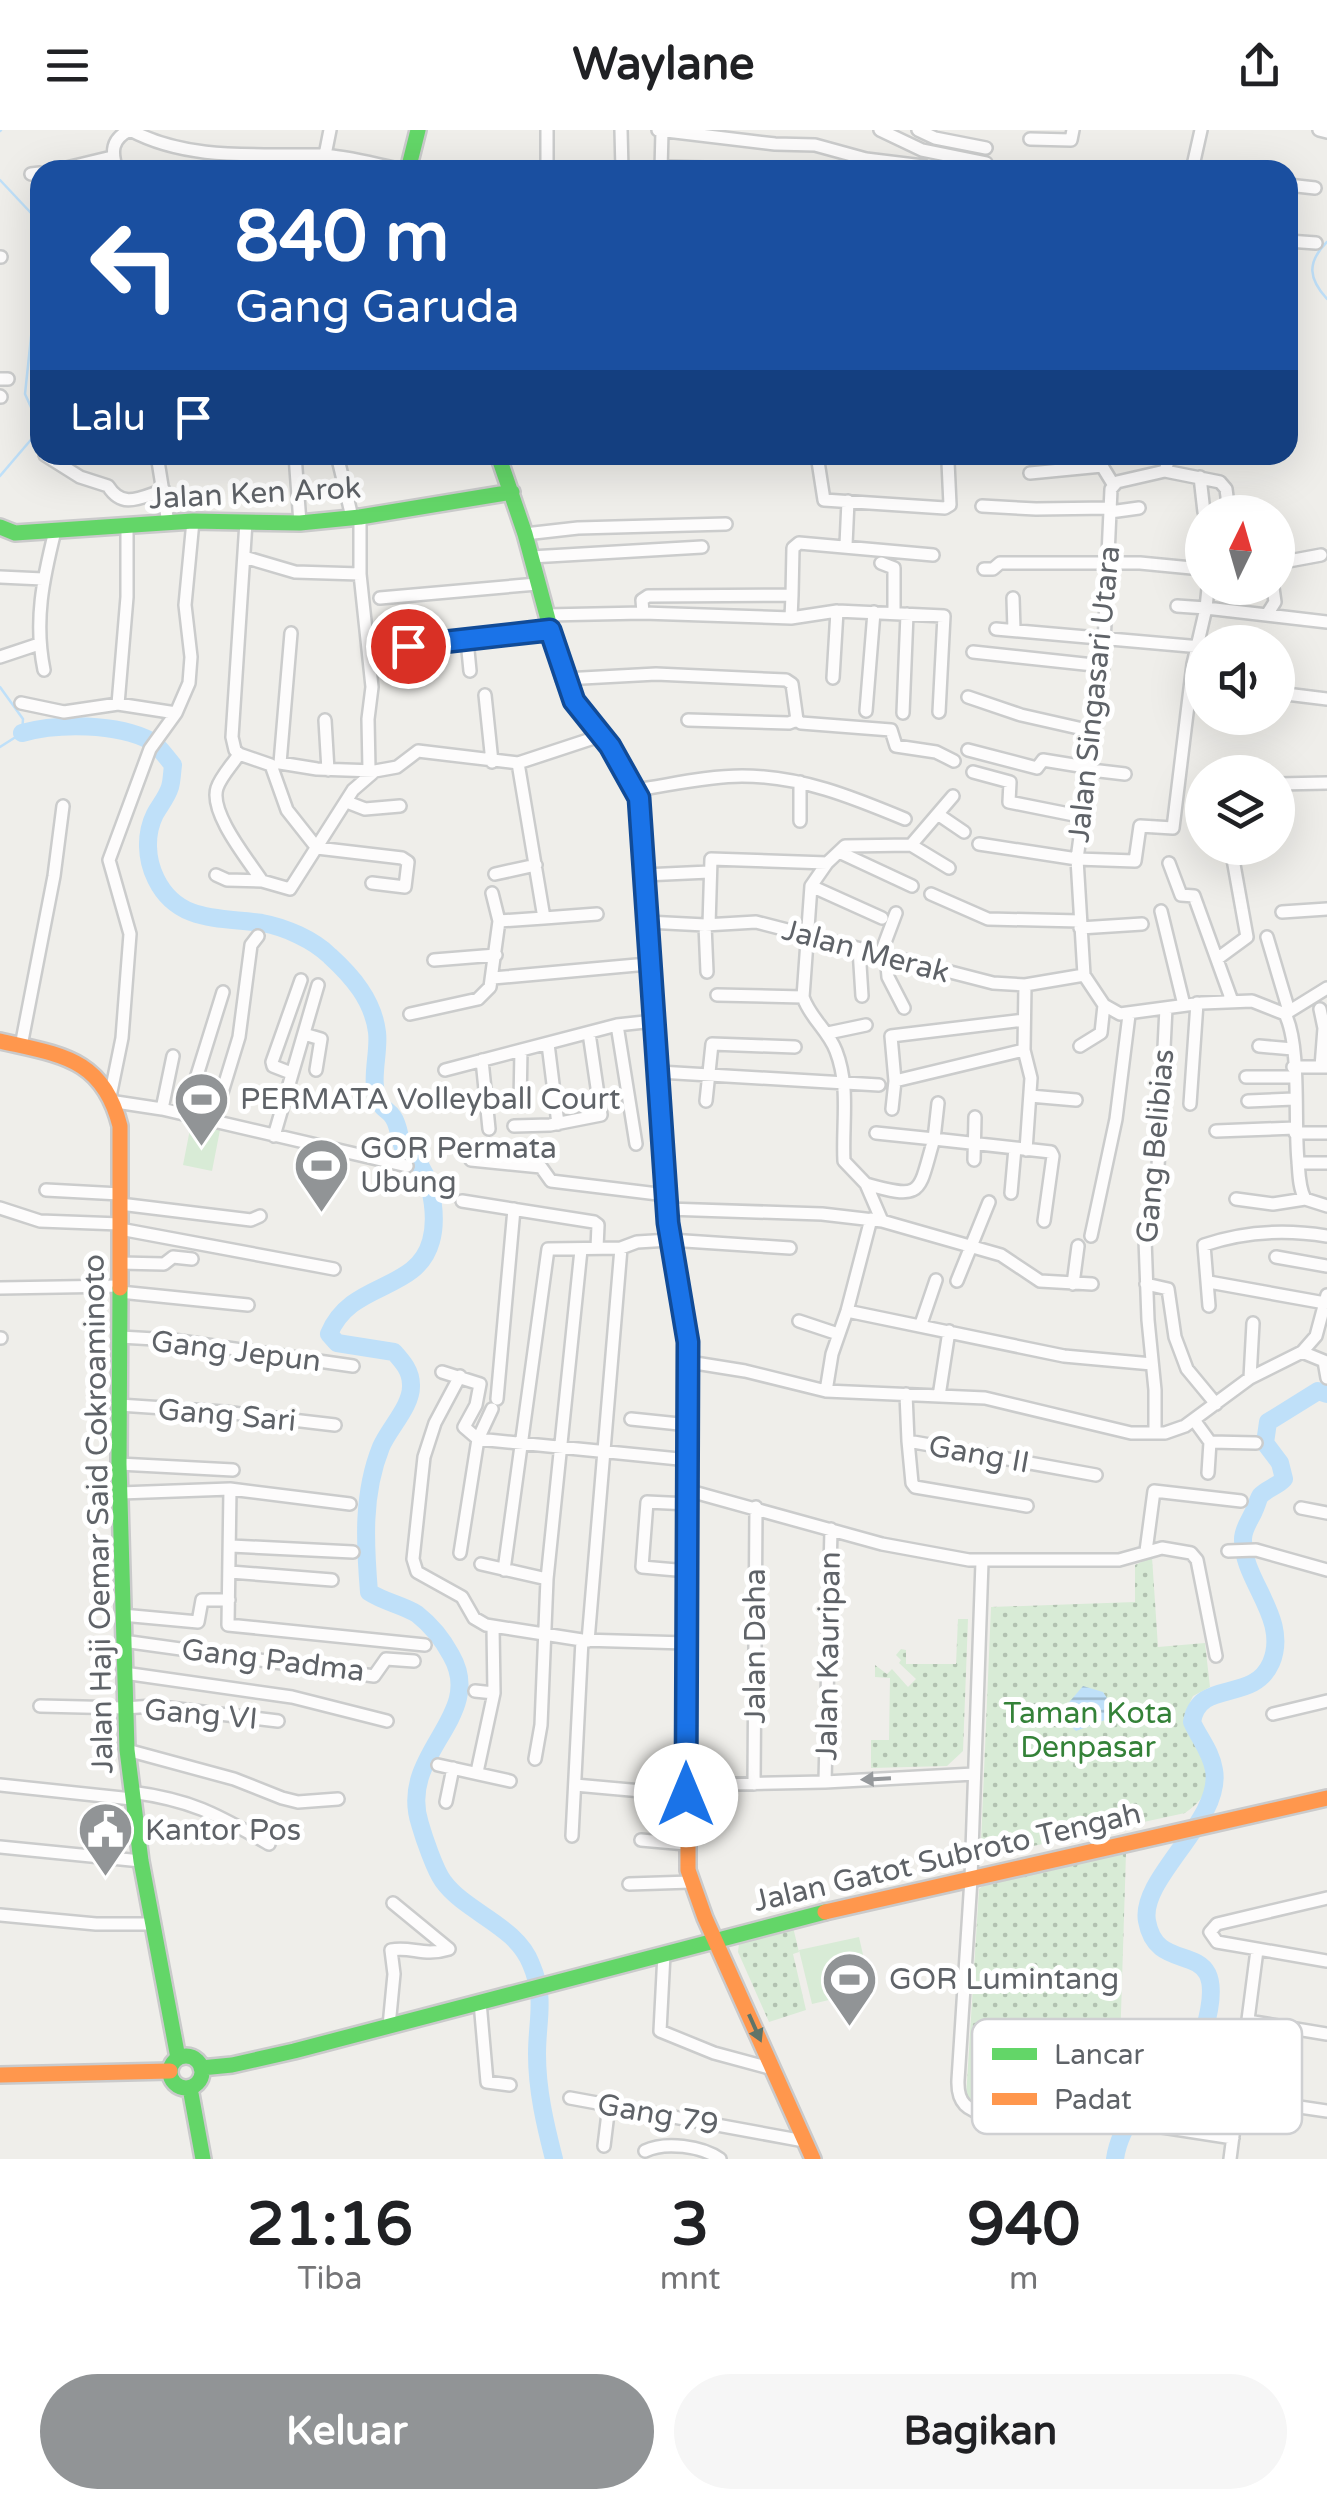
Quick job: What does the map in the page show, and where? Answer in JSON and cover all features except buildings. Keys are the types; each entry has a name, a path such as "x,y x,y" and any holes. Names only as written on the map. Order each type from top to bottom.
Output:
{"main road":[{"path":"409,160 418,130"},
{"path":"502,465 564,678 582,714 635,790 641,810 648,964 670,1240 684,1306 689,1362 686,1844 691,1882 813,2159"},
{"name":"Jalan Ken Arok","path":"0,527 15,533 194,521 300,523 512,492"},
{"path":"0,1041 82,1064 102,1079 114,1097"},
{"name":"Jalan Haji Oemar Said Cokroaminoto","path":"114,1097 120,1126 118,1405 127,1750 174,2064"},
{"name":"Jalan Gatot Subroto Tengah","path":"201,2068 232,2065 390,2026 716,1939 1327,1798"},
{"path":"0,2074 174,2064 190,2056 201,2068 199,2082 190,2088 176,2085 174,2064"},
{"path":"190,2088 203,2159"}],"street":[{"path":"113,160 116,139 130,130 164,146 200,152 325,155 352,160"},
{"path":"325,155 330,130"},
{"path":"547,130 547,160"},
{"path":"620,130 622,160"},
{"path":"661,160 660,130 775,144 815,144 874,160"},
{"path":"880,130 922,150 962,160"},
{"path":"918,130 934,138 986,148"},
{"path":"1030,139 1071,140 1073,130"},
{"path":"1194,160 1200,130"},
{"path":"100,160 112,157"},
{"path":"1298,186 1315,188"},
{"path":"1298,242 1316,243"},
{"path":"60,465 80,477 108,486 116,498 124,501 164,490"},
{"path":"159,465 168,523"},
{"path":"296,465 300,523"},
{"path":"216,875 290,889 353,790 372,770 368,720 372,688 356,517 340,465"},
{"path":"818,465 822,499 948,508 948,465"},
{"path":"1165,470 1167,465"},
{"path":"1030,473 1102,466 1114,484 1165,470 1222,484 1225,495"},
{"path":"1200,478 1202,495"},
{"name":"Jalan Singasari Utara","path":"1084,976 1078,858 1103,666 1114,484"},
{"path":"846,545 848,501"},
{"path":"982,506 1036,510 1139,508"},
{"path":"194,521 185,605 191,671 176,712 150,749 109,860 130,934 114,1097 407,1166"},
{"path":"246,522 232,738 235,750 271,766 286,810 317,848 402,858 408,862 405,887 372,883"},
{"path":"524,534 578,528 726,524"},
{"path":"118,704 127,597 127,526"},
{"path":"44,670 39,644 42,579 54,532"},
{"path":"791,618 795,545 846,545 933,554"},
{"path":"532,558 702,547"},
{"path":"1295,560 1321,555"},
{"path":"244,558 295,572 360,574"},
{"path":"984,569 994,570 1000,564 1110,563 1185,568"},
{"path":"882,564 894,568 900,614 902,713"},
{"path":"0,577 42,579"},
{"path":"380,598 537,584"},
{"path":"643,613 642,600 648,596 792,595"},
{"path":"1013,598 1014,630"},
{"path":"1203,625 1206,605"},
{"path":"1268,613 1273,605"},
{"path":"1177,606 1327,622"},
{"path":"408,646 467,640 548,623 643,613 791,618 837,610 944,616 939,712"},
{"path":"834,678 837,610"},
{"path":"866,711 874,612"},
{"path":"996,629 1185,645"},
{"path":"291,633 280,763 328,770 372,770 396,767 423,750 492,762 518,762 600,736"},
{"path":"467,640 470,672"},
{"path":"0,657 39,644"},
{"path":"973,652 1103,666"},
{"path":"564,678 656,674 786,680 792,684 796,720"},
{"path":"485,695 492,762"},
{"path":"1295,695 1327,699"},
{"path":"968,698 1020,722 1096,732"},
{"path":"21,703 64,712 118,704 176,712"},
{"path":"325,720 328,770"},
{"path":"688,720 796,720 892,730 896,746 936,752 954,762"},
{"path":"979,844 1132,862 1137,856 1140,826 1173,828 1187,735"},
{"path":"968,750 1027,767 1037,768 1043,760 1124,774"},
{"path":"240,754 216,789 216,797 227,828 262,881"},
{"path":"518,762 544,918"},
{"path":"974,772 1010,782 1010,802 1084,817"},
{"path":"635,790 742,776 800,782 846,794 905,820"},
{"path":"800,782 800,821"},
{"path":"1295,783 1327,784"},
{"path":"911,845 953,796"},
{"path":"347,802 365,809 400,806"},
{"path":"21,1046 54,876 63,806"},
{"path":"939,815 964,832"},
{"path":"826,1391 832,1354 876,1220 866,1184 843,1159 846,1105 838,1056 828,1033 807,1009 803,997 811,886 827,863 850,844 911,845 949,868"},
{"path":"839,852 912,886"},
{"path":"707,972 709,861 714,858 827,863"},
{"path":"1170,862 1181,895 1194,896 1232,1001"},
{"path":"495,874 536,865"},
{"path":"1217,959 1246,938 1234,865"},
{"path":"644,875 709,872"},
{"path":"811,886 882,918"},
{"path":"410,1014 478,998 490,987 498,921 492,893"},
{"path":"931,894 988,919 1080,925 1142,924"},
{"path":"1282,912 1327,910"},
{"path":"1161,911 1191,1004 1190,1104"},
{"path":"896,913 883,953 888,977 904,1008"},
{"path":"498,921 597,914"},
{"name":"Jalan Merak","path":"647,922 756,922 957,975 1025,985 1084,976"},
{"path":"213,1122 239,1037 251,945 258,936"},
{"path":"1267,938 1293,1049 1295,1130 1305,1199"},
{"path":"858,949 862,996"},
{"path":"434,960 496,954"},
{"path":"493,978 648,964"},
{"path":"1084,976 1104,1005 1129,1016 1232,1001 1252,1001 1287,1012 1327,988"},
{"path":"291,1074 272,1062 302,980"},
{"path":"274,1136 318,984"},
{"path":"1010,1193 1030,1096 1031,1074 1024,1050 1025,985"},
{"path":"185,1114 223,992"},
{"path":"718,995 803,997"},
{"path":"1080,1046 1101,1032 1104,1005"},
{"name":"Gang Belibias","path":"1155,1433 1145,1239 1158,1168 1166,1008"},
{"path":"1246,1077 1324,1067 1326,1028 1320,1010"},
{"path":"1091,1236 1116,1119 1129,1016"},
{"path":"892,1109 892,1035 1024,1020"},
{"path":"444,1070 617,1026 654,1021"},
{"path":"828,1033 866,1024"},
{"path":"617,1026 636,1144"},
{"path":"514,1126 558,1124 602,1113 588,1033"},
{"path":"304,1034 321,1040 316,1070"},
{"path":"548,1044 558,1124"},
{"path":"706,1101 712,1044 794,1047"},
{"path":"1258,1046 1293,1049"},
{"path":"520,1050 520,1103"},
{"path":"894,1081 1024,1050"},
{"path":"162,1109 173,1056"},
{"path":"482,1060 489,1129"},
{"path":"659,1072 879,1085"},
{"path":"1030,1096 1076,1100"},
{"path":"1248,1100 1294,1099"},
{"path":"866,1184 902,1194 915,1191 934,1139 938,1103"},
{"path":"974,1117 974,1160"},
{"path":"1216,1131 1327,1132"},
{"path":"876,1133 1054,1154 1044,1221"},
{"path":"471,1160 541,1166 552,1180 667,1202 876,1220 1001,1255 1040,1281 1092,1284"},
{"path":"1298,1163 1327,1163"},
{"path":"46,1190 251,1220 260,1216"},
{"path":"1236,1199 1273,1204 1305,1199 1326,1205"},
{"path":"462,1201 594,1222 598,1225 596,1248"},
{"path":"956,1281 989,1202"},
{"path":"0,1208 40,1221 120,1227 334,1269"},
{"path":"460,1553 478,1439 494,1404 514,1209"},
{"path":"1210,1306 1204,1245 1234,1236 1282,1230 1327,1236"},
{"path":"504,1570 519,1444 547,1252 551,1247 620,1248 638,1242 670,1240 790,1248"},
{"path":"1073,1284 1078,1246"},
{"path":"572,1836 620,1248"},
{"path":"535,1759 541,1725 547,1579 582,1250"},
{"path":"1276,1257 1327,1266"},
{"path":"120,1263 164,1264 173,1258 192,1258"},
{"path":"922,1324 936,1280"},
{"path":"689,1362 826,1391 985,1398 1119,1431 1178,1430 1250,1378 1302,1352 1316,1336 1326,1305 1209,1282"},
{"path":"1146,1284 1168,1290 1186,1369 1216,1404"},
{"path":"0,1288 120,1290 248,1304"},
{"path":"848,1311 1064,1356 1152,1364"},
{"path":"799,1321 838,1334"},
{"path":"1250,1378 1254,1323"},
{"path":"939,1396 949,1331"},
{"name":"Gang Jepun","path":"120,1337 172,1340 353,1366"},
{"path":"1302,1352 1324,1361 1327,1378"},
{"path":"442,1372 480,1383 476,1405 464,1430 478,1439 689,1460"},
{"path":"460,1376 435,1423 424,1458 414,1567 420,1576 462,1597 479,1622 493,1627 585,1640 686,1643"},
{"name":"Gang II","path":"906,1394 908,1441 1096,1474"},
{"name":"Gang Sari","path":"118,1405 335,1425"},
{"path":"631,1419 689,1425"},
{"path":"1194,1420 1210,1442 1208,1473"},
{"path":"908,1441 915,1487 1027,1506"},
{"path":"1210,1442 1256,1443"},
{"path":"119,1464 233,1470"},
{"path":"120,1493 230,1489 350,1504"},
{"path":"230,1489 228,1625 425,1644"},
{"path":"1146,1551 1154,1491 1241,1501"},
{"path":"688,1571 642,1568 647,1502 689,1497 756,1507 882,1544 982,1562 1128,1559 1162,1548 1195,1556 1216,1656"},
{"name":"Jalan Daha","path":"754,1784 756,1507"},
{"path":"1301,1508 1327,1514"},
{"name":"Jalan Kauripan","path":"826,1782 831,1529"},
{"path":"231,1546 353,1552"},
{"path":"1232,1550 1253,1550 1327,1570"},
{"path":"972,2111 961,2102 958,2080 982,1562"},
{"path":"481,1564 547,1579"},
{"path":"230,1572 332,1580"},
{"path":"122,1615 198,1622 202,1600 229,1600"},
{"path":"476,1772 494,1693 493,1627"},
{"name":"Gang Padma","path":"123,1641 374,1676 386,1660 414,1661"},
{"name":"Gang VI","path":"124,1673 292,1697 387,1721"},
{"path":"474,1691 494,1693"},
{"path":"1273,1714 1327,1701"},
{"name":"Gang VI","path":"40,1706 153,1706 278,1721"},
{"path":"127,1750 234,1778 298,1802 338,1799"},
{"path":"438,1765 510,1781"},
{"path":"446,1802 453,1768"},
{"path":"575,1785 686,1790 974,1774"},
{"path":"0,1785 162,1796 206,1808 268,1844"},
{"path":"641,1840 686,1844"},
{"path":"0,1847 141,1860"},
{"path":"629,1884 691,1882"},
{"path":"1327,1898 1217,1924 1210,1929 1217,1942 1327,1961"},
{"path":"390,2026 394,1974 391,1950 426,1954 449,1949 393,1903"},
{"path":"0,1916 153,1924"},
{"path":"1248,2019 1257,1950"},
{"path":"664,1954 661,2032 773,2069"},
{"path":"480,2002 488,2084 510,2086"},
{"path":"1302,2030 1327,2034"},
{"name":"Gang 79","path":"570,2098 804,2141"},
{"path":"604,2146 609,2105"},
{"path":"1302,2107 1327,2111"},
{"path":"1208,2134 1233,2138"},
{"path":"1230,2159 1234,2134"},
{"path":"646,2151 664,2145 711,2153 720,2159"}],"green space":[{"name":"PERMATA Volleyball Court","path":"191,1124 220,1130 212,1171 183,1165"},
{"name":"Taman Kota Denpasar","path":"1152,1557 1158,1647 1205,1643 1210,1687 1193,1696 1188,1712 1190,1727 1208,1769 1202,1798 1185,1813 992,1855 984,1851 981,1843 991,1607 1135,1602 1135,1565"},
{"path":"958,1619 968,1619 963,1751 947,1766 871,1768 871,1740 889,1740 890,1678 875,1677 875,1665 887,1674 892,1669 908,1687 916,1679 899,1663 896,1655 901,1649 906,1650 906,1664 956,1664"},
{"path":"1126,1853 1121,2019 972,2019 972,2102 966,2098 979,1889 985,1884"},
{"path":"793,1927 799,1952 793,1954 806,2010 769,2022 738,1952 739,1943"},
{"path":"859,1937 871,1990 812,2004 799,1950"}],"water":[{"path":"1083,1686 1103,1692 1113,1707 1105,1720 1076,1731 1059,1714"}],"waterway":[{"path":"0,180 30,212"},
{"path":"1327,242 1312,271 1316,285 1327,299"},
{"path":"30,347 25,394 30,405"},
{"path":"0,476 30,441"},
{"path":"0,687 23,719 22,733 0,747"},
{"path":"22,733 87,726 122,731 154,743 173,765 170,787 155,814 148,838 153,871 165,894 202,916 271,925 308,940 346,972 371,1009 377,1032 375,1089 382,1106 395,1121 405,1152 425,1175 434,1223 424,1258 398,1279 352,1304 329,1334 337,1343 394,1352 411,1380 408,1401 381,1447 371,1483 366,1537 369,1592 412,1611 427,1623 448,1649 459,1677 458,1698 451,1717 420,1776 416,1799 420,1824 443,1881 514,1939 536,1976 538,2081 554,2159"},
{"path":"1207,2019 1211,1999 1209,1978 1202,1967 1165,1950 1154,1940 1147,1921 1148,1904 1155,1886 1206,1809 1213,1789 1212,1763 1192,1722 1197,1709 1215,1695 1252,1683 1263,1676 1271,1663 1274,1631 1250,1570 1243,1539 1260,1496 1284,1479 1280,1463 1265,1443 1268,1422 1318,1391 1327,1394"},
{"path":"1115,2159 1123,2134"}],"traffic: fast":[{"path":"410,160 418,130"},
{"path":"501,465 525,534 564,679 582,714 610,746 630,780 641,810 648,964 668,1223 688,1342 688,1760"},
{"path":"0,527 15,533 193,521 300,523 512,492"},
{"path":"120,1288 119,1464 127,1750 141,1861 178,2058"},
{"path":"201,2068 294,2051 825,1912"},
{"path":"186,2056 197,2061 202,2072 197,2083 186,2088 175,2083 170,2072 175,2061 186,2056"},
{"path":"190,2088 203,2159"}],"traffic: slow":[{"path":"0,1041 76,1063 103,1086 112,1103 120,1126 120,1288"},
{"path":"688,1760 688,1870 705,1918 813,2159"},
{"path":"825,1912 1327,1798"},
{"path":"0,2075 170,2071"}],"place":[{"name":"PERMATA Volleyball Court","path":"201,1148"},
{"name":"GOR Permata Ubung","path":"321,1214"},
{"name":"Kantor Pos","path":"106,1879"},
{"name":"GOR Lumintang","path":"850,2028"}],"route":[{"path":"408,646 550,630 574,701 610,746 639,798 668,1223 688,1342 686,1795"}]}
